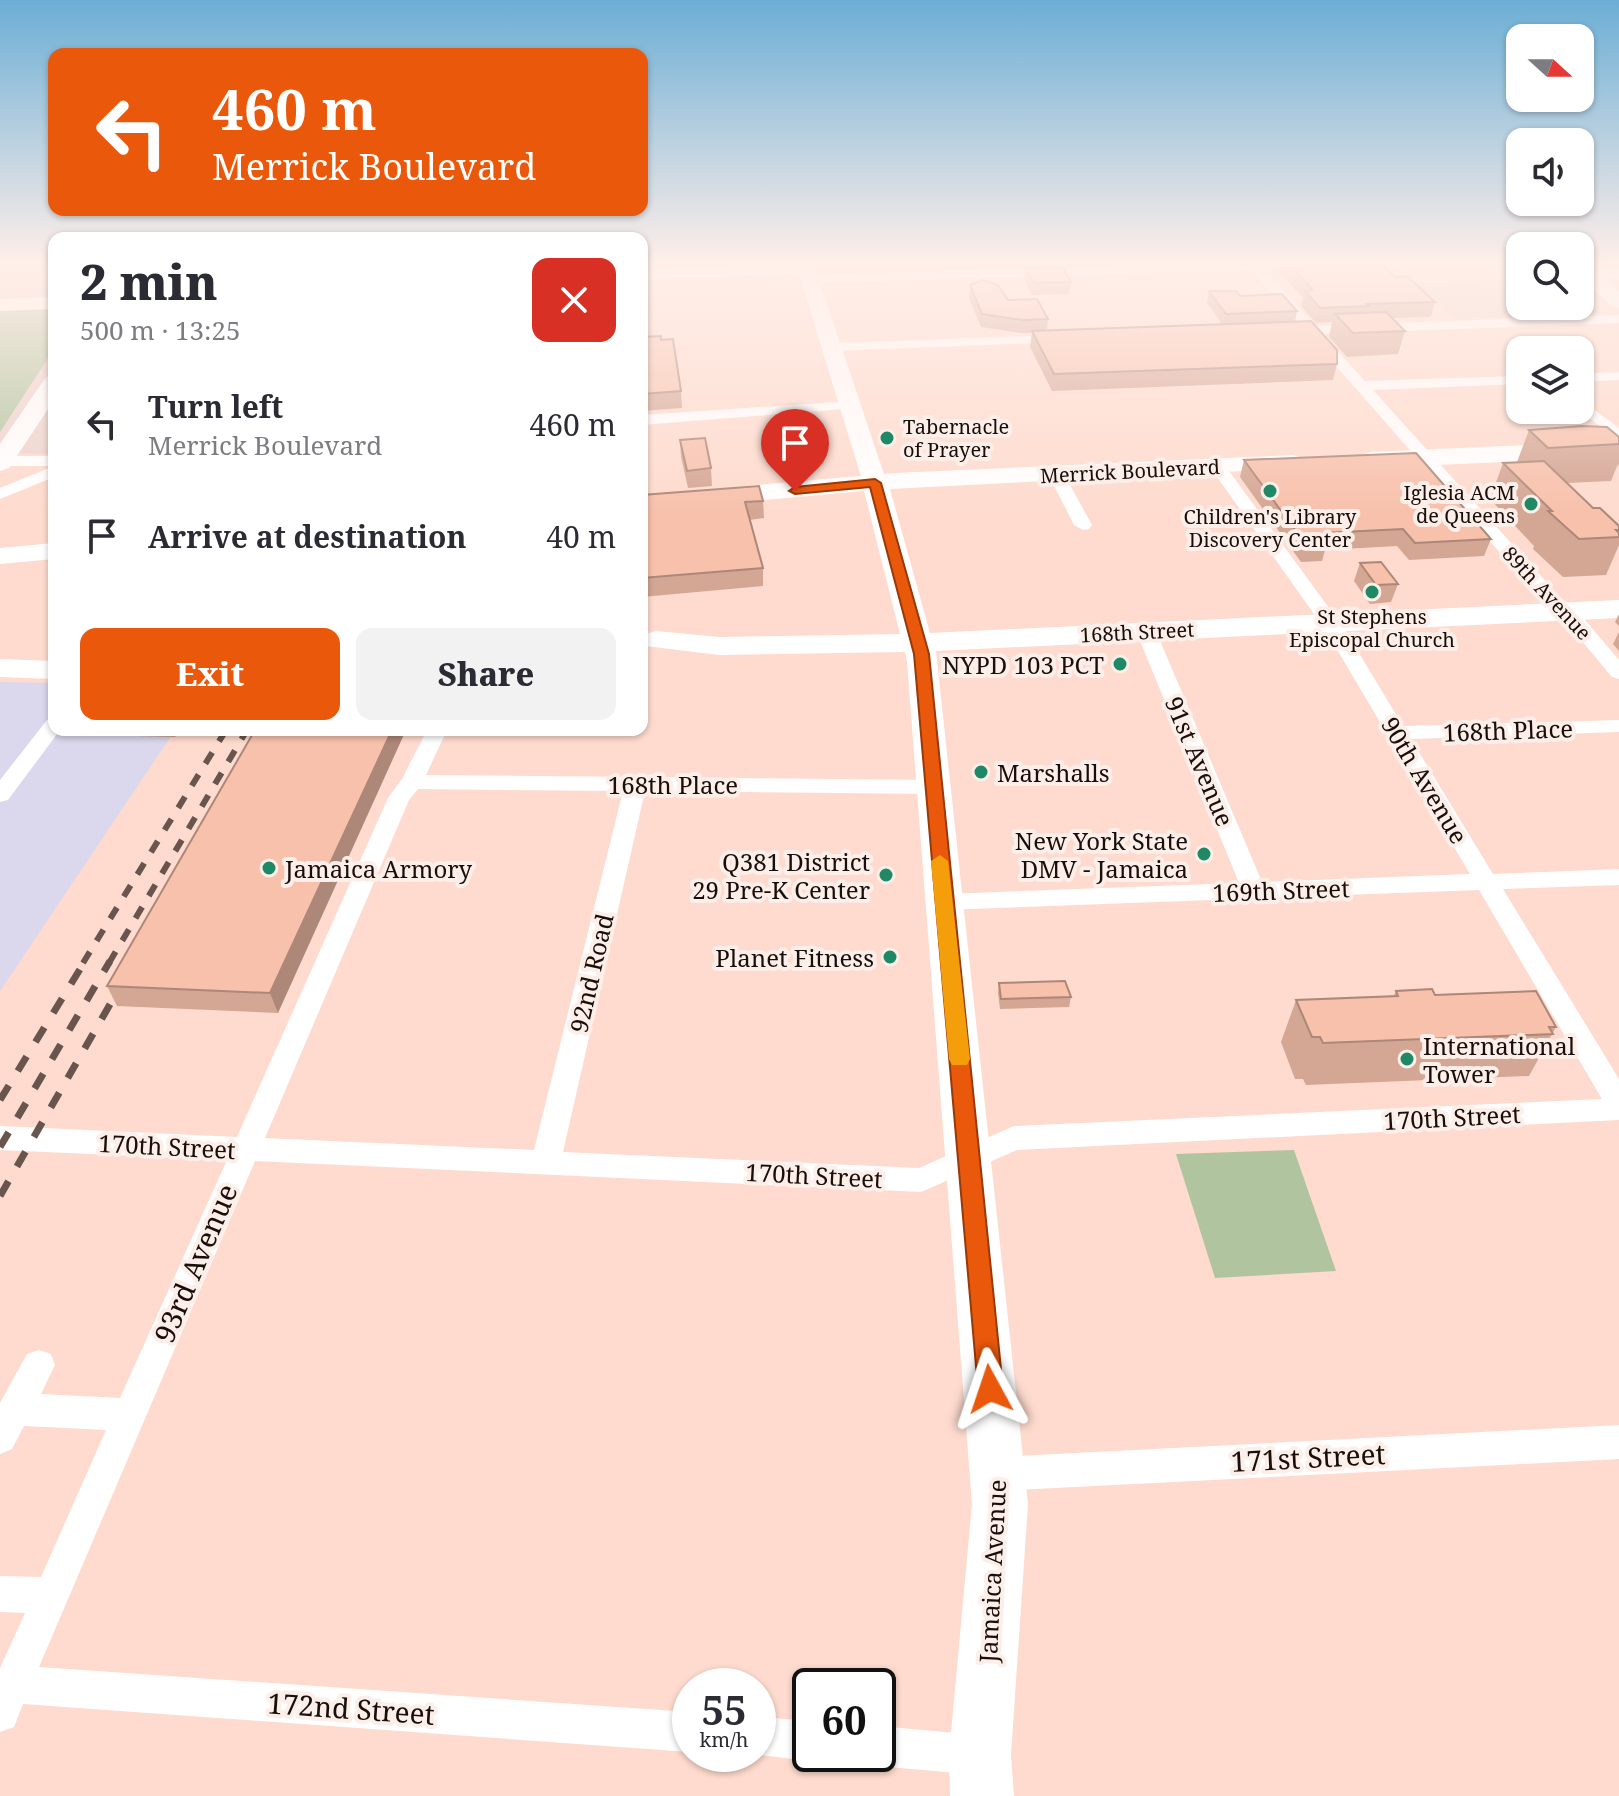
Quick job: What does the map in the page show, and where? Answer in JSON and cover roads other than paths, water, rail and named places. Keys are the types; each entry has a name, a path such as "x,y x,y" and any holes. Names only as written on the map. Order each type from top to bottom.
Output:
{"main road":[{"name":"Jamaica Avenue","path":"833,347 875,483 923,662 1000,1504 981,1775"},
{"path":"5,467 48,392"},
{"path":"5,467 48,421"},
{"name":"Merrick Boulevard","path":"648,502 875,483 1056,474 1424,457 1606,455"},
{"path":"0,556 48,552"},
{"name":"168th Street","path":"649,640 719,646 917,636 1146,631 1619,609"},
{"name":"168th Street","path":"649,640 790,628 917,636"},
{"path":"0,668 48,670"}],"street":[{"path":"833,347 868,346"},
{"name":"89th Avenue","path":"1324,346 1619,673"},
{"path":"1594,377 1619,376"},
{"path":"1359,386 1506,381"},
{"path":"648,420 852,405"},
{"path":"1594,415 1619,436"},
{"path":"5,467 48,462"},
{"name":"90th Avenue","path":"1218,467 1328,622 1619,1103"},
{"path":"0,494 48,474"},
{"path":"1056,474 1083,525"},
{"name":"91st Avenue","path":"1146,631 1254,891"},
{"name":"168th Place","path":"1397,733 1619,726"},
{"path":"0,795 48,732"},
{"name":"93rd Avenue","path":"6,1699 399,798 412,782 434,736"},
{"name":"168th Place","path":"412,782 934,787"},
{"name":"92nd Road","path":"546,1162 636,784"},
{"name":"169th Street","path":"944,902 1619,877"},
{"name":"170th Street","path":"0,1138 921,1180 1014,1138 1619,1109"},
{"path":"7,1423 39,1365"},
{"path":"7,1423 129,1415"},
{"name":"171st Street","path":"998,1474 1619,1442"},
{"path":"0,1594 51,1596"},
{"name":"172nd Street","path":"6,1699 672,1731"},
{"path":"896,1751 981,1775"}],"railway":[{"path":"83,963 222,736"},
{"path":"109,963 243,736"},
{"path":"0,1100 85,961"},
{"path":"0,1147 110,961"},
{"path":"0,1196 124,980"}],"place":[{"name":"Tabernacle of Prayer","path":"887,438"},
{"name":"Children's Library Discovery Center","path":"1270,491"},
{"name":"Iglesia ACM de Queens","path":"1531,504"},
{"name":"St Stephens Episcopal Church","path":"1372,592"},
{"name":"NYPD 103 PCT","path":"1120,664"},
{"name":"Marshalls","path":"981,772"},
{"name":"New York State DMV - Jamaica","path":"1204,854"},
{"name":"Jamaica Armory","path":"269,868"},
{"name":"Q381 District 29 Pre-K Center","path":"886,875"},
{"name":"Planet Fitness","path":"890,957"},
{"name":"International Tower","path":"1407,1059"}]}
